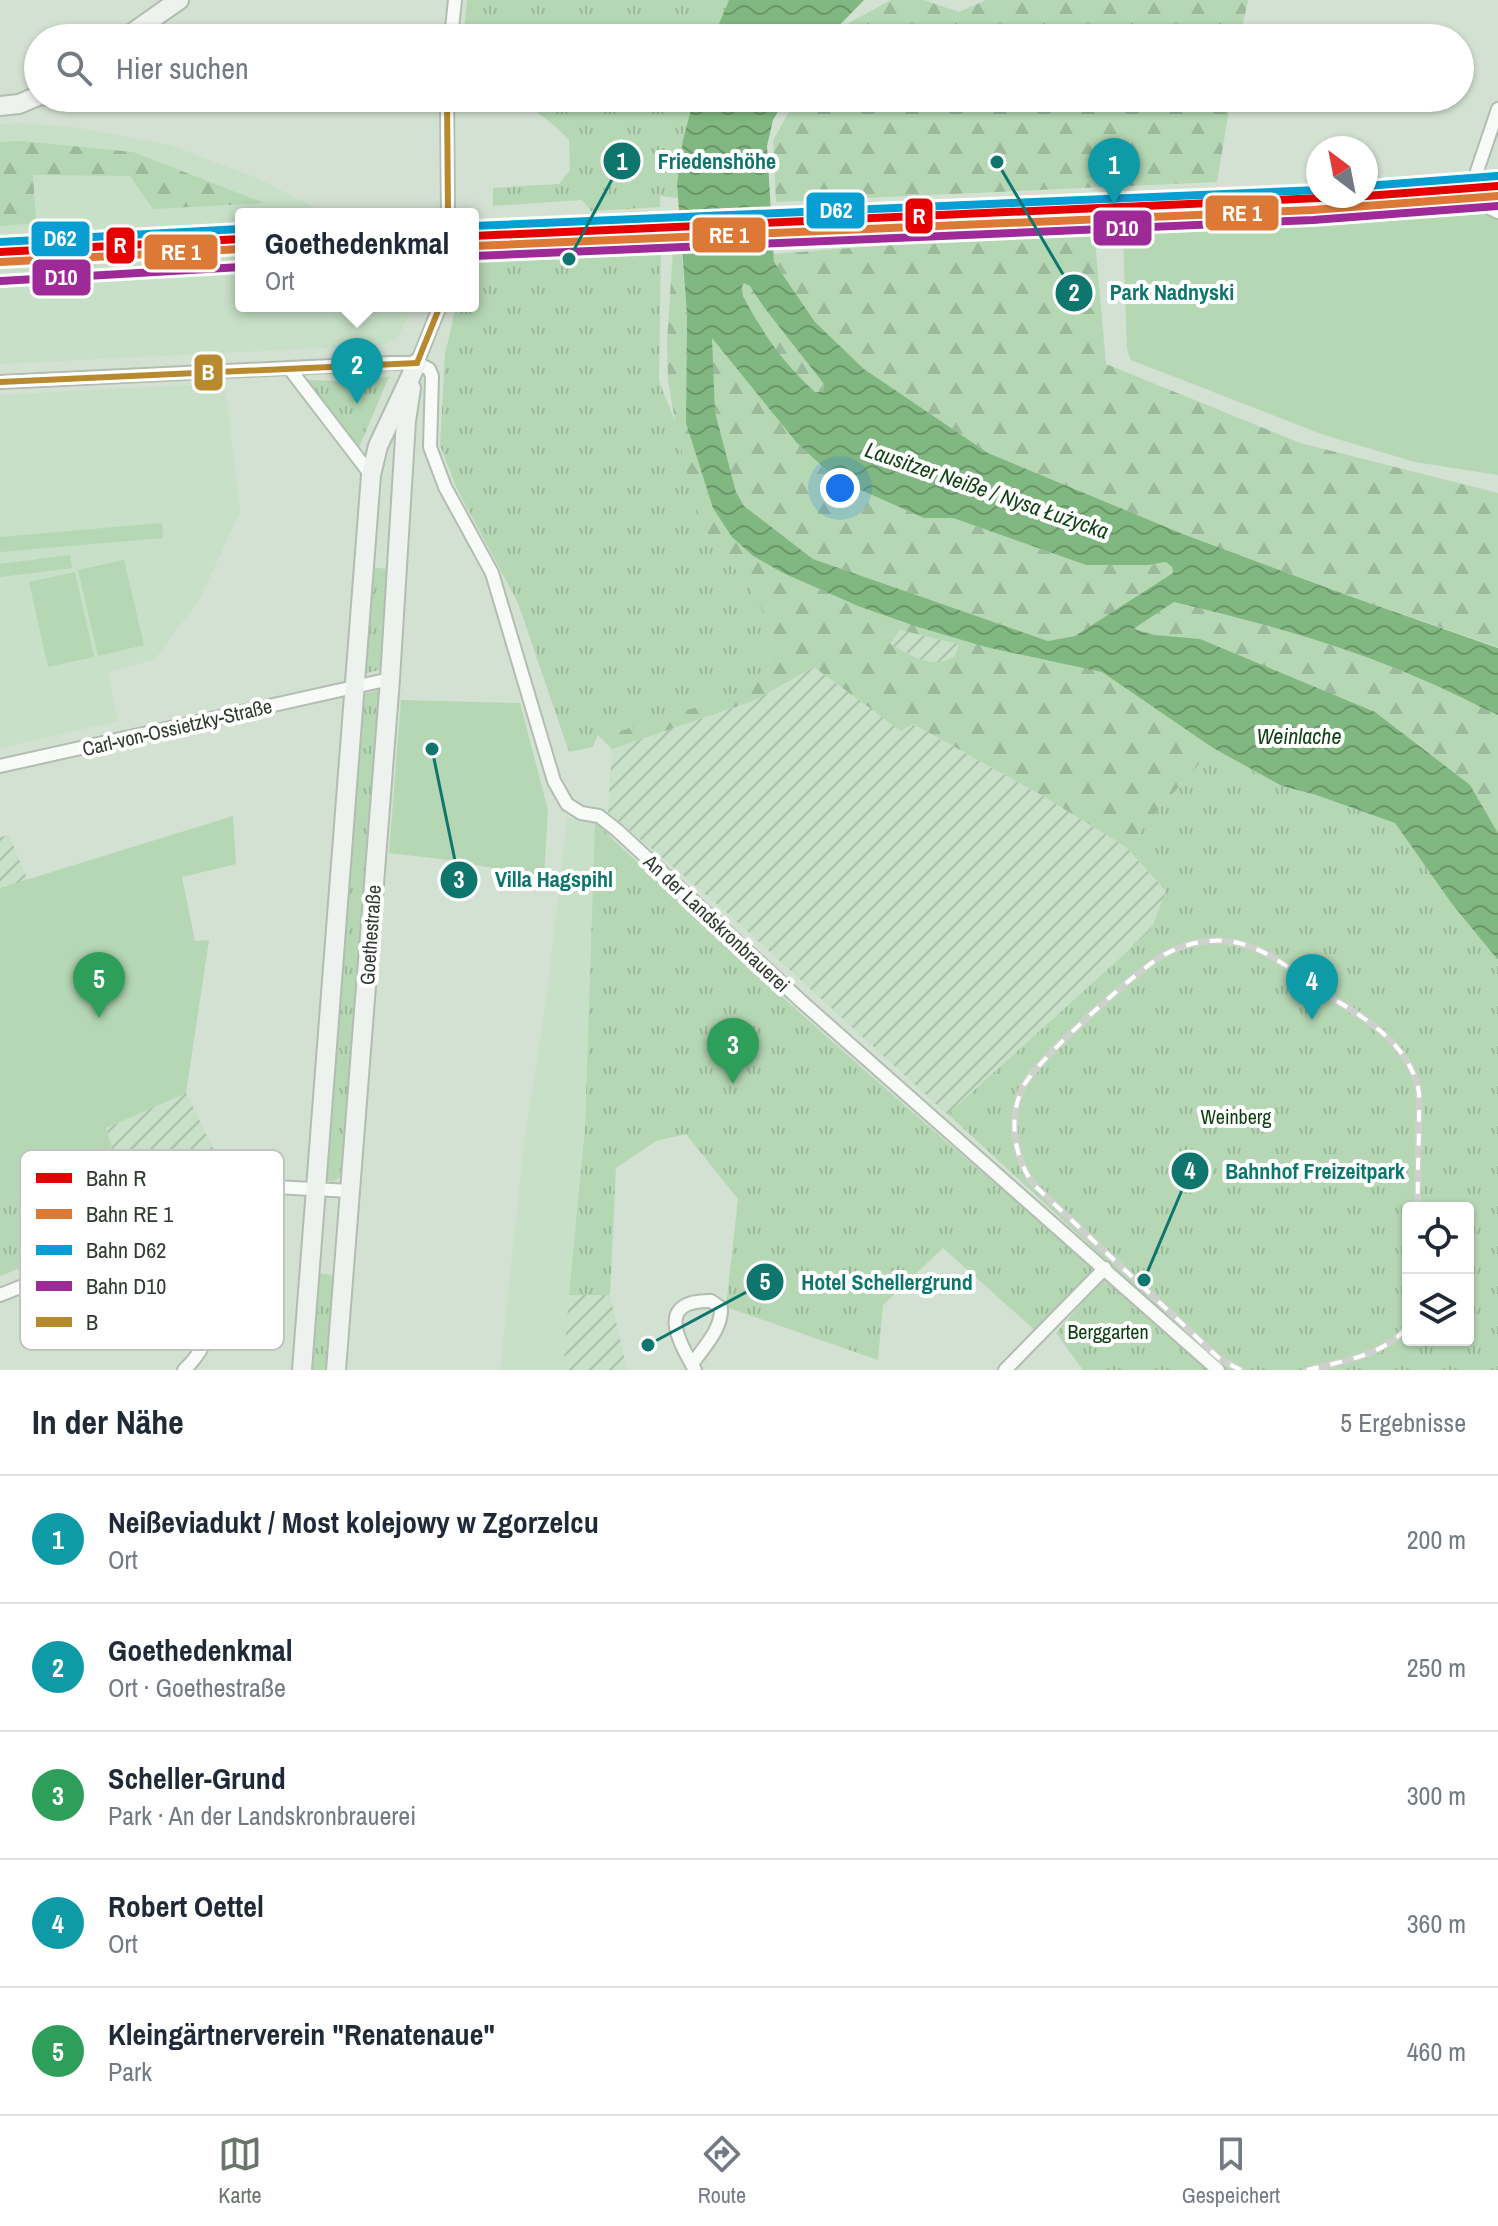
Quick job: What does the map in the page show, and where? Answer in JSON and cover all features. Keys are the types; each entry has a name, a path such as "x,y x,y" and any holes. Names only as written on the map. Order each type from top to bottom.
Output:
{"street":[{"path":"145,24 179,0"},
{"path":"452,24 455,0"},
{"path":"0,106 24,101"},
{"path":"1475,201 1477,171 1498,109"},
{"path":"447,112 448,208"},
{"path":"1114,223 1475,201 1498,212"},
{"path":"0,382 289,368 415,366 438,312"},
{"name":"Goethestraße","path":"302,1370 371,475 378,446 415,366"},
{"name":"Goethestraße","path":"336,1370 390,679 406,421 415,366"},
{"name":"An der Landskronbrauerei","path":"415,366 429,369 432,376 430,447 445,487 492,573 550,769 567,804 581,813 599,816 618,831 801,1001 1218,1370"},
{"path":"289,368 371,475"},
{"path":"354,687 390,679"},
{"name":"Carl-von-Ossietzky-Straße","path":"0,766 354,687"},
{"path":"284,1187 351,1191"},
{"path":"1005,1370 1105,1268"},
{"path":"0,1295 20,1287"},
{"path":"711,1301 721,1308 721,1318 694,1367 677,1332 675,1315 689,1303 711,1301"},
{"path":"184,1370 202,1350"}],"shaded area":[{"path":"0,124 80,128 170,145 259,179 315,208 235,208 235,312 410,312 397,339 384,345 0,364"},
{"path":"225,383 240,512 199,600 155,659 108,673 118,721 0,748 0,395"},
{"path":"899,630 959,644 954,657 943,663 928,663 889,644"},
{"path":"814,667 901,730 912,724 1043,796 1126,847 1166,891 1151,930 948,1115 724,910 608,812 612,749 753,701"},
{"path":"567,818 595,822 585,1128 563,1370 500,1370 524,1144 546,1001"},
{"path":"9,835 28,881 0,888 0,837"},
{"path":"186,1093 214,1150 107,1150 112,1148 106,1128"},
{"path":"569,1295 610,1295 627,1370 563,1370"}],"green space":[{"path":"467,0 729,0 719,24 464,24"},
{"path":"891,0 924,0 959,12 986,0 1248,0 1243,24 847,24"},
{"path":"537,112 691,112 677,184 678,198 660,196 660,207 591,211 582,200 493,206 493,188 559,184 570,170 569,140"},
{"path":"789,112 1229,112 1217,182 776,202 773,141"},
{"path":"21,141 133,152 264,203 153,209 130,176 33,175 36,223 0,226 0,142"},
{"path":"1467,210 1498,219 1498,475 1415,462 1324,435 1131,360 1127,349 1123,236 1224,225"},
{"path":"1094,229 1106,364 1300,443 1498,493 1498,647 1183,534 988,453 864,369 815,322 774,263 773,254"},
{"path":"661,249 659,381 675,421 700,528 750,586 771,628 769,669 737,694 624,730 598,734 593,747 569,752 518,603 456,487 440,445 445,354 455,312 479,312 479,251"},
{"path":"673,249 681,249 687,315 686,423 753,556 783,573 858,606 1102,672 1213,748 1126,847 1043,796 913,724 901,731 814,667 753,701 612,749 597,734 624,730 737,694 769,669 771,628 750,586 700,528 675,421 668,380 667,342","holes":["900,630 959,644 954,657 929,662 890,644"]},
{"path":"744,282 812,367 824,384 823,392 815,392 768,341 748,308 743,294"},
{"path":"711,336 797,443 836,479 924,518 953,518 1086,565 1166,562 1172,567 1173,574 1075,636 1048,641 813,559 744,506 736,492 715,412"},
{"path":"389,377 358,450 308,380 341,381"},
{"path":"162,523 163,538 0,552 0,537"},
{"path":"70,555 72,568 0,577 0,564"},
{"path":"124,560 144,645 98,656 78,570"},
{"path":"368,567 388,569 381,670 361,674"},
{"path":"75,572 94,657 48,667 29,582"},
{"path":"1174,602 1322,642 1380,662 1498,715 1498,833 1470,785 1155,635 1132,629"},
{"path":"379,690 341,1176 334,1182 323,1180 359,695"},
{"path":"401,700 520,703 548,810 544,877 389,853"},
{"name":"Weinberg","path":"1213,748 1282,786 1395,823 1452,904 1498,960 1498,1370 1225,1370 948,1114 1151,930 1166,891 1126,847"},
{"path":"233,816 236,864 182,877 195,941 209,940 186,1093 106,1128 112,1148 107,1150 20,1150 20,1196 0,1212 0,888"},
{"path":"595,822 842,1050 1097,1270 1037,1332 943,1248 883,1305 878,1360 726,1307 738,1199 686,1134 656,1141 616,1168 610,1295 569,1295 585,1128"},
{"path":"20,1196 20,1268 0,1276 0,1212"},
{"path":"313,1273 334,1275 326,1370 306,1370"},
{"name":"Berggarten","path":"1105,1276 1211,1370 1083,1370 1056,1333"}],"water":[{"path":"729,0 864,0 841,24 719,24"},
{"path":"690,112 778,112 767,146 774,262 815,322 864,369 988,453 1183,534 1498,648 1498,715 1380,662 1322,642 1174,602 1133,629 1155,635 1200,639 1375,712 1470,785 1498,833 1498,960 1452,904 1395,823 1282,786 1213,748 1102,672 986,647 858,606 783,573 753,556 732,537 713,508 686,423 687,315 677,184","holes":["744,283 750,286 824,384 823,392 815,392 774,347 743,296","712,338 797,443 836,479 924,518 953,518 1086,565 1166,562 1173,573 1075,636 1048,641 813,559 744,506 736,492 715,412"]}],"pier":[{"path":"774,207 775,232 724,232 723,212 723,232 676,234 675,214"}],"railway":[{"path":"1241,1370 1221,1360 1035,1186 1022,1164 1014,1126 1022,1089 1044,1060 1086,1019 1149,965 1185,946 1226,941 1269,955 1372,1024 1405,1058 1419,1094 1418,1202"},
{"path":"1307,1370 1374,1351 1402,1333"}],"rail line":[{"name":"D62","path":"1378,185 1497,176"},
{"name":"R","path":"1378,195 1498,186"},
{"name":"D62","path":"479,226 1306,191"},
{"name":"R","path":"479,236 1306,199"},
{"name":"D10","path":"479,256 1313,220 1498,206"},
{"name":"D62","path":"0,242 235,229"},
{"name":"R","path":"0,252 235,239"},
{"name":"D10","path":"1,281 235,267"}],"transit line":[{"name":"B","path":"447,112 448,208"},
{"path":"479,246 1312,210 1498,196"},
{"path":"1,262 235,249"},
{"name":"B","path":"417,363 438,312"},
{"name":"B","path":"0,382 417,363"}],"place":[{"name":"Park Nadnyski","path":"997,162"},
{"name":"Neißeviadukt / Most kolejowy w Zgorzelcu","path":"1114,204"},
{"name":"Friedenshöhe","path":"569,259"},
{"name":"Goethedenkmal","path":"357,404"},
{"name":"Villa Hagspihl","path":"432,749"},
{"name":"Kleingärtnerverein \"Renatenaue\"","path":"99,1018"},
{"name":"Robert Oettel","path":"1312,1020"},
{"name":"Scheller-Grund","path":"733,1084"},
{"name":"Bahnhof Freizeitpark","path":"1144,1280"},
{"name":"Hotel Schellergrund","path":"648,1345"}],"water label":[{"name":"Lausitzer Neiße / Nysa Łużycka","path":"987,490"},
{"name":"Weinlache","path":"1299,736"}]}
